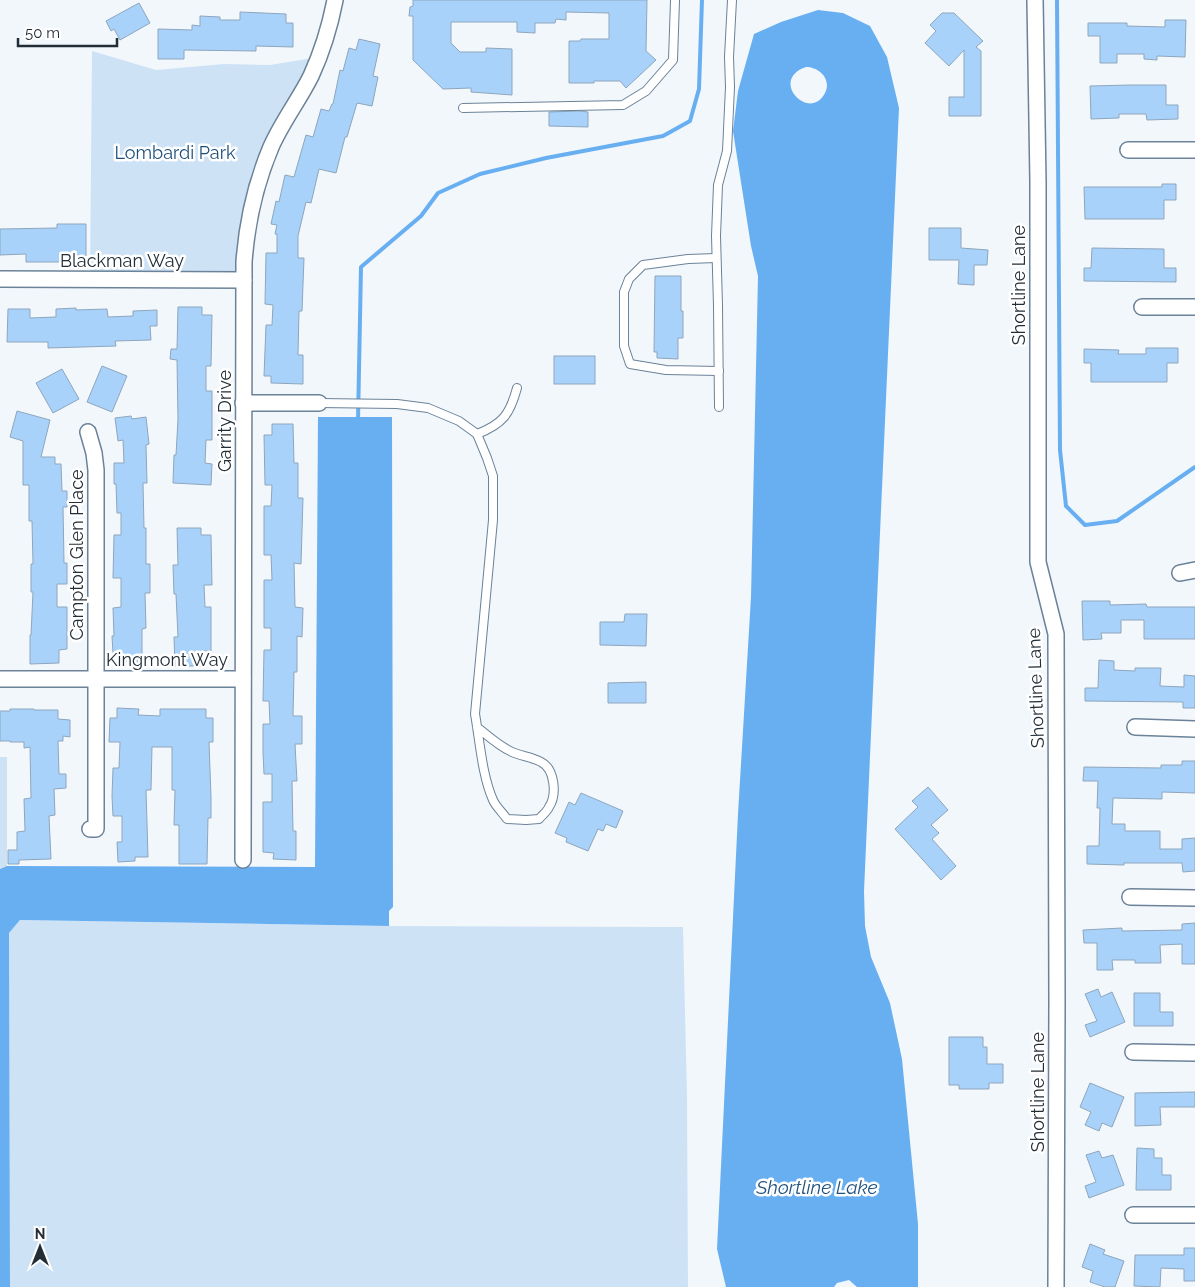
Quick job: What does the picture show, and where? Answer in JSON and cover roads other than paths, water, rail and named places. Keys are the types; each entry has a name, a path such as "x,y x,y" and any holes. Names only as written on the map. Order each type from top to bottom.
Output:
{"street":[{"name":"Garrity Drive","path":"243,860 243,403 246,236 260,174 272,145 321,52 335,0"},
{"name":"Shortline Lane","path":"1035,0 1038,182 1038,562 1056,634 1056,1287"},
{"path":"1128,150 1195,150"},
{"name":"Blackman Way","path":"0,279 244,280"},
{"path":"1142,307 1195,307"},
{"path":"243,403 319,403"},
{"name":"Campton Glen Place","path":"88,432 94,453 96,470 96,829 90,829"},
{"name":"Kingmont Way","path":"0,678 243,679"},
{"path":"1135,727 1195,729"},
{"path":"1130,897 1195,898"},
{"path":"1133,1052 1195,1053"},
{"path":"1133,1215 1195,1215"}],"lane":[{"path":"463,108 623,105 646,91 673,60 675,0"},
{"path":"719,406 716,258 718,185 727,142 732,0"},
{"path":"716,258 688,259 643,265 629,279 624,292 624,346 630,364 666,370 719,371"},
{"path":"477,434 489,429 505,417 513,404 517,388"},
{"path":"319,403 397,404 428,408 459,421 477,434 493,476 494,511 475,714 477,727 484,768 493,802 508,819 538,819 550,806 554,790 549,768 542,762 513,753 477,727"}],"water":[{"name":"Shortline Lake","path":"818,10 843,13 870,26 887,57 899,108 864,891 865,926 871,957 890,1003 902,1059 918,1224 918,1287 857,1287 849,1280 837,1283 834,1287 726,1287 717,1249 738,814 751,597 758,276 751,246 733,131 738,91 754,34 781,22","holes":["806,67 823,75 827,88 818,101 810,103 802,101 796,96 791,89 791,81 795,73"]},
{"path":"318,417 392,417 393,907 389,911 389,926 20,920 9,933 10,1287 0,1287 0,869 7,866 315,867"}],"waterway":[{"path":"358,421 361,267 421,216 438,193 480,174 546,158 663,136 690,121 699,89 702,0"},
{"path":"1057,0 1060,450 1066,506 1085,525 1117,521 1195,467"}],"park label":[{"name":"Lombardi Park","path":"175,153"}]}
